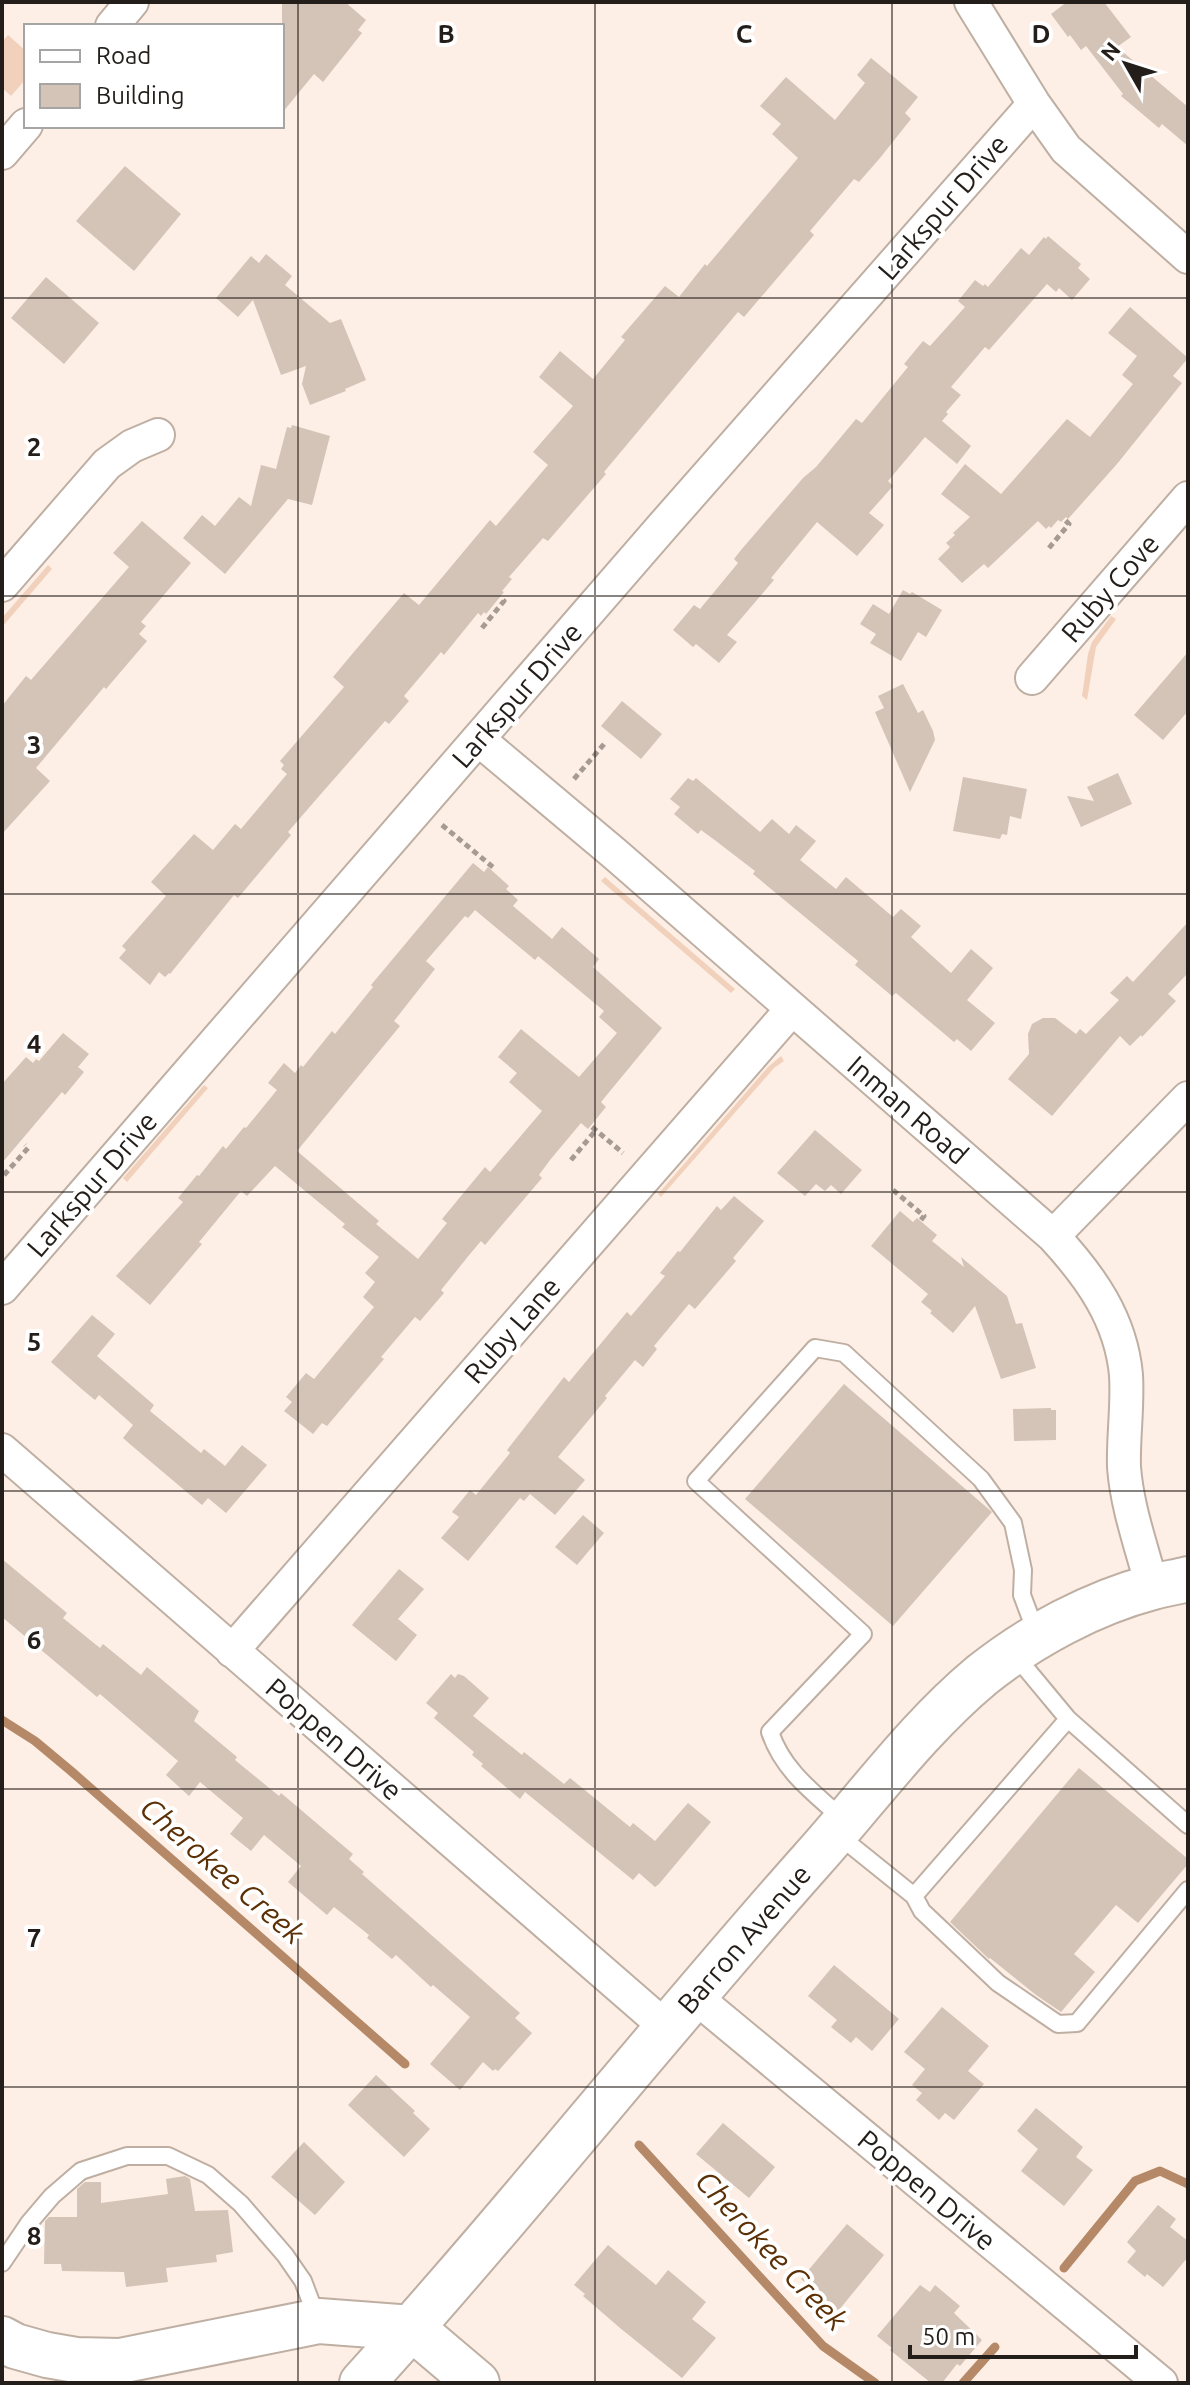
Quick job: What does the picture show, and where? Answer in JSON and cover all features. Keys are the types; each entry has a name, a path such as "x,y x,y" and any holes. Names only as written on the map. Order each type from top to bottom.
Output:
{"main road":[{"name":"Barron Avenue","path":"362,2383 937,1716 983,1674 1025,1645 1098,1607 1177,1587"},
{"path":"8,2342 47,2355 76,2360 120,2361 319,2321 412,2328 477,2383"},
{"path":"8,2342 36,2383"}],"street":[{"path":"114,24 132,2"},
{"path":"971,2 1034,104 1066,149 1188,257"},
{"name":"Larkspur Drive","path":"2,1288 1034,104"},
{"path":"2,153 24,127"},
{"path":"2,585 107,464 132,446 158,435"},
{"name":"Ruby Cove","path":"1032,678 1188,498"},
{"name":"Inman Road","path":"478,739 615,854 1053,1236 1084,1272 1103,1299 1120,1343 1126,1375 1124,1468 1130,1504 1177,1587"},
{"name":"Ruby Lane","path":"232,1651 792,1009"},
{"path":"1053,1236 1188,1098"},
{"name":"Poppen Drive","path":"2,1450 232,1651 681,2012 1161,2383"}],"lane":[{"path":"1188,1825 1068,1719 1025,1645 1023,1570 1013,1523 996,1497 981,1479 844,1353 815,1348 696,1481 863,1634 770,1732 776,1751 841,1827 914,1896 922,1911 998,1983 1058,2024 1077,2023 1188,1890"},
{"path":"914,1896 1068,1719"},
{"path":"2,2263 52,2196 81,2171 127,2156 168,2156 208,2175 241,2204 303,2281 319,2321"}],"path":[{"path":"1049,548 1069,524 1065,520"},
{"path":"482,628 504,601 501,599"},
{"path":"574,779 605,743"},
{"path":"442,825 494,868"},
{"path":"571,1160 594,1129 623,1153"},
{"path":"4,1175 28,1148 25,1145"},
{"path":"893,1190 924,1216 921,1220"}],"shaded area":[{"path":"8,35 24,49 24,81 11,96 2,88 2,42"},
{"path":"48,565 52,569 2,627 2,618"},
{"path":"1111,616 1116,619 1096,647 1087,700 1082,696 1088,654 1092,642"},
{"path":"605,877 735,989 731,993 601,881"},
{"path":"781,1056 784,1061 774,1068 661,1197 658,1194"},
{"path":"204,1085 208,1088 127,1182 123,1178"}],"building":[{"path":"282,2 345,2 366,20 358,30 362,33 323,82 314,74 284,111 284,24"},
{"path":"1067,2 1104,2 1131,37 1117,47 1188,107 1188,146 1162,124 1159,128 1121,96 1123,94 1086,46 1081,50 1070,35 1068,37 1051,14"},
{"path":"871,58 918,97 905,113 911,119 859,182 854,179 810,231 814,235 744,317 738,312 548,541 543,538 509,577 512,579 504,592 486,614 484,612 481,616 478,613 444,655 441,652 404,696 409,701 389,724 385,721 320,795 238,898 234,895 170,974 165,977 159,972 150,985 119,958 126,950 122,946 166,896 151,882 194,834 213,850 235,824 241,829 287,774 281,769 284,765 280,761 344,687 333,677 353,653 404,593 419,605 490,520 496,526 548,465 533,452 573,406 539,377 560,351 593,379 625,340 621,337 665,286 679,297 798,158 772,134 781,124 760,106 786,77 835,120 865,83 857,75"},
{"path":"125,166 181,214 134,271 76,221"},
{"path":"1048,236 1081,264 1078,268 1090,279 1072,300 1059,288 1056,292 1047,284 989,350 985,347 951,387 961,395 942,421 971,446 957,464 925,437 888,481 893,486 869,513 884,525 857,556 817,522 771,578 774,580 727,635 737,642 719,663 673,630 694,605 700,609 738,563 734,559 741,550 856,419 862,423 908,367 904,364 923,341 930,346 965,307 958,301 975,280 988,287 1021,248 1029,255"},
{"path":"266,254 292,276 285,285 330,323 341,319 366,380 310,405 302,384 306,366 281,375 253,300 238,317 216,298 251,256 259,263"},
{"path":"46,277 99,323 64,364 11,318"},
{"path":"1130,307 1188,358 1173,376 1182,383 1068,519 1058,520 1046,529 1038,521 988,568 984,564 962,583 938,559 950,547 946,543 955,535 953,533 970,517 941,494 965,464 1001,494 1067,419 1090,437 1133,384 1122,375 1137,356 1108,333"},
{"path":"292,425 330,436 312,505 288,499 225,574 183,538 202,515 215,526 239,497 251,506 261,465 276,469 287,427 291,428"},
{"path":"142,521 191,563 141,622 146,626 139,634 147,641 36,768 50,781 2,834 2,706 26,676 31,680 129,567 113,553"},
{"path":"903,590 942,610 926,637 918,632 901,661 870,643 876,634 860,624 873,604 889,614"},
{"path":"1188,652 1188,711 1163,740 1134,715"},
{"path":"903,684 918,713 923,710 935,740 910,792 875,712 884,708 878,696"},
{"path":"622,701 662,734 641,759 601,726"},
{"path":"1118,773 1132,804 1081,827 1067,796 1094,801 1087,787"},
{"path":"963,777 1027,789 1021,819 1010,816 1007,835 1002,834 1000,839 953,831"},
{"path":"688,778 693,781 696,778 760,832 772,819 789,834 796,825 816,841 800,860 836,889 846,877 893,917 901,909 921,926 911,937 951,973 971,949 993,968 967,1000 995,1023 971,1051 957,1039 954,1042 896,993 892,996 855,965 858,961 753,874 755,871 701,830 698,834 674,814 680,807 670,799"},
{"path":"473,863 484,872 488,867 509,886 506,889 518,900 513,906 552,939 549,943 562,927 599,959 593,967 662,1028 601,1102 606,1107 588,1129 581,1123 539,1175 542,1178 485,1245 481,1241 420,1321 415,1317 327,1426 322,1423 313,1434 284,1411 292,1402 286,1397 306,1373 314,1379 374,1307 363,1297 375,1282 365,1273 379,1257 342,1227 345,1224 275,1166 247,1196 241,1191 199,1242 202,1244 150,1305 116,1276 183,1202 178,1198 197,1175 223,1146 226,1149 246,1128 277,1090 268,1083 284,1063 295,1073 332,1031 335,1034 373,987 371,985","holes":["475,910 535,960 538,956 604,1011 599,1017 617,1033 579,1077 521,1029 498,1057 517,1073 509,1082 542,1111 490,1172 485,1167 442,1219 447,1223 418,1259 297,1151 400,1026 394,1021 435,969 426,961 465,916 468,918"]},
{"path":"1188,922 1188,973 1168,994 1176,1001 1130,1046 1120,1036 1052,1116 1008,1079 1029,1054 1028,1034 1032,1024 1043,1018 1055,1018 1076,1034 1080,1029 1086,1034 1119,1000 1110,993 1127,976 1133,982"},
{"path":"63,1033 89,1054 78,1067 84,1072 65,1095 62,1092 2,1163 2,1084 26,1057 33,1063 36,1059 39,1061"},
{"path":"815,1130 862,1170 841,1194 831,1185 825,1191 816,1184 805,1196 777,1173"},
{"path":"734,1196 764,1221 733,1258 736,1261 695,1309 689,1304 654,1346 657,1349 643,1367 635,1360 558,1457 585,1480 555,1515 530,1494 524,1501 520,1498 468,1561 441,1538 459,1517 452,1512 470,1490 476,1495 564,1377 569,1382 627,1312 631,1316 665,1276 660,1273 678,1251 717,1206 721,1210"},
{"path":"900,1211 913,1222 917,1218 937,1235 932,1241 964,1267 961,1257 1007,1296 1016,1324 1022,1323 1036,1368 1001,1379 975,1306 953,1333 921,1302 928,1294 871,1246"},
{"path":"92,1315 115,1334 97,1356 154,1405 150,1411 201,1453 204,1449 225,1466 242,1445 267,1465 226,1513 208,1498 202,1505 131,1445 123,1438 133,1425 99,1395 95,1400 51,1362"},
{"path":"844,1384 992,1512 893,1626 745,1499"},
{"path":"1013,1409 1056,1410 1056,1440 1014,1441"},
{"path":"583,1515 604,1533 577,1565 555,1547"},
{"path":"2,1559 67,1613 63,1618 100,1648 103,1644 141,1675 147,1667 199,1711 194,1721 237,1757 235,1760 279,1796 281,1793 353,1854 349,1859 364,1872 362,1874 520,2013 515,2018 532,2033 498,2071 493,2071 483,2062 460,2090 430,2064 470,2017 396,1955 392,1959 367,1938 369,1935 334,1907 327,1915 288,1882 301,1866 264,1835 251,1851 230,1834 243,1818 200,1782 189,1796 166,1775 178,1761 100,1694 97,1697 2,1617"},
{"path":"399,1569 424,1589 398,1619 417,1635 396,1661 352,1625"},
{"path":"451,1674 455,1678 458,1674 464,1676 489,1698 473,1716 564,1784 570,1778 630,1827 633,1823 655,1841 688,1803 711,1822 655,1887 639,1873 633,1880 525,1792 520,1799 481,1766 483,1764 472,1755 474,1752 434,1718 438,1713 426,1703"},
{"path":"1079,1768 1188,1859 1188,1864 1138,1923 1116,1905 1074,1954 1095,1972 1061,2012 989,1959 950,1922"},
{"path":"834,1965 899,2019 872,2051 856,2037 851,2043 831,2027 837,2020 808,1996"},
{"path":"942,2007 989,2046 968,2071 984,2084 954,2120 945,2113 939,2120 916,2100 922,2093 912,2085 925,2069 904,2052"},
{"path":"376,2075 430,2129 404,2157 348,2105"},
{"path":"1036,2108 1083,2147 1076,2157 1093,2170 1064,2206 1021,2171 1038,2149 1017,2131"},
{"path":"723,2123 775,2167 749,2198 696,2154"},
{"path":"304,2142 345,2182 315,2215 271,2177"},
{"path":"185,2176 190,2179 195,2211 228,2210 233,2252 216,2255 217,2262 166,2268 168,2282 126,2287 124,2272 62,2271 61,2264 44,2264 45,2221 49,2217 77,2217 77,2189 85,2182 101,2182 101,2203 168,2194 166,2179"},
{"path":"1158,2205 1176,2219 1170,2227 1188,2241 1188,2257 1163,2287 1127,2262 1136,2251 1127,2242"},
{"path":"847,2224 884,2255 834,2316 811,2297 815,2292 801,2279"},
{"path":"608,2245 656,2285 668,2270 706,2302 692,2319 716,2338 682,2378 620,2328 574,2285"},
{"path":"920,2285 930,2292 935,2285 960,2306 954,2313 982,2340 942,2383 931,2383 877,2336"}],"waterway":[{"name":"Cherokee Creek","path":"2,1720 35,1741 71,1771 405,2064"},
{"name":"Cherokee Creek","path":"639,2145 823,2346 875,2383"},
{"name":"Cherokee Creek","path":"1064,2268 1135,2181 1160,2171 1188,2184"},
{"name":"Cherokee Creek","path":"963,2383 995,2347"}]}
